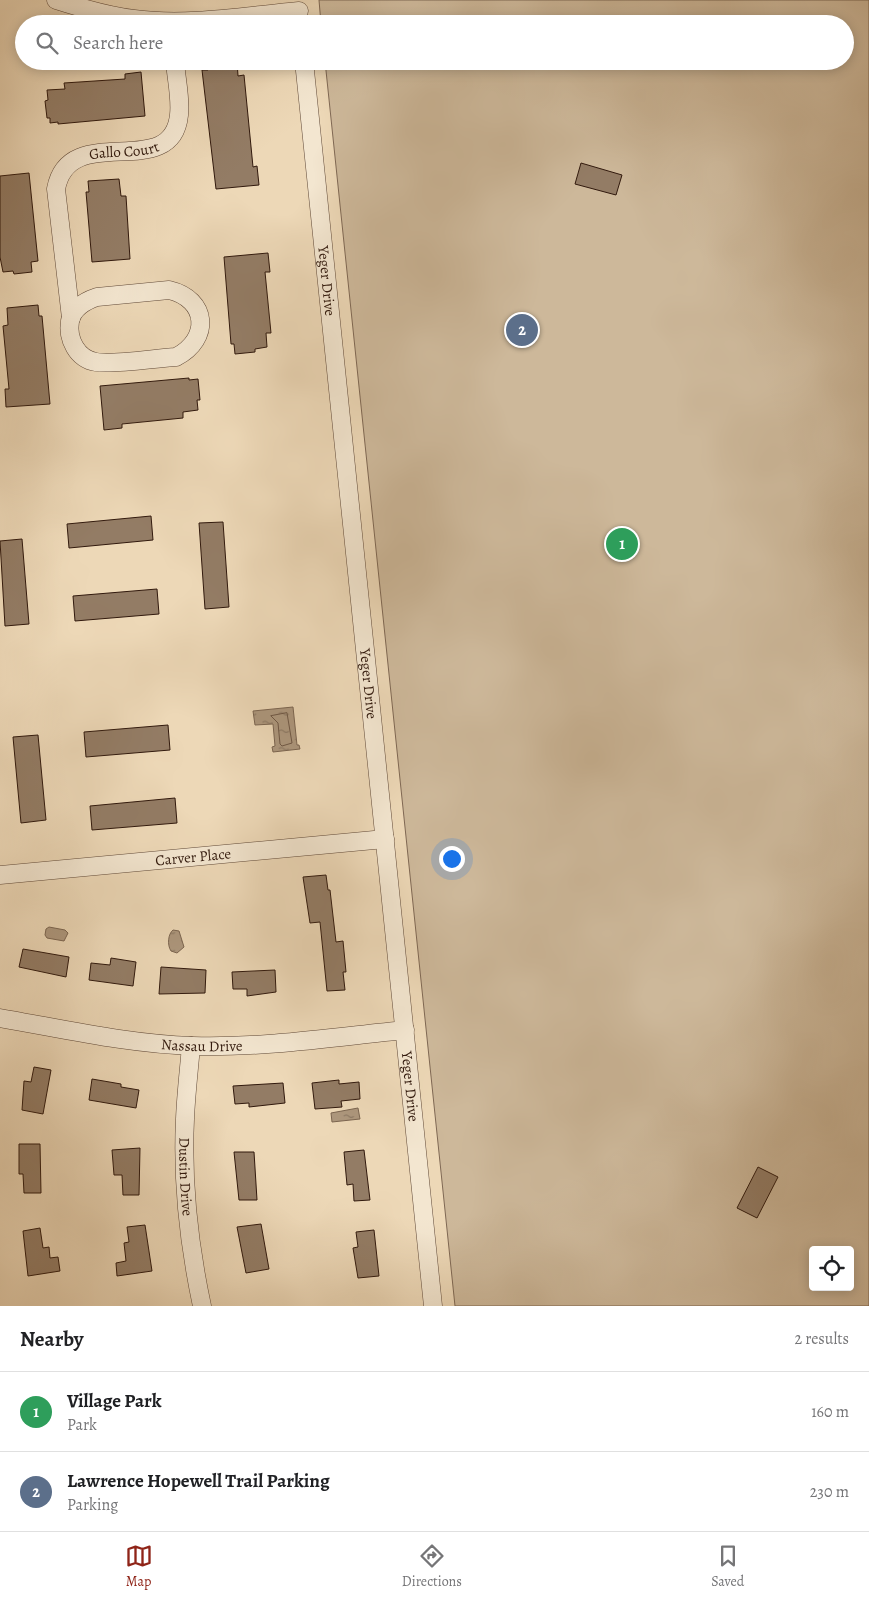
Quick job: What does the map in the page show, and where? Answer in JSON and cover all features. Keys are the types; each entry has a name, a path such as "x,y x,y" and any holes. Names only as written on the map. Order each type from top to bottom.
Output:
{"street":[{"path":"56,0 109,15"},
{"path":"264,15 299,12"},
{"name":"Gallo Court","path":"71,318 78,307 87,300 97,297 169,290 180,292 190,299 197,309 200,319 200,331 196,342 187,351 176,357 96,362 86,358 77,351 71,340 69,330 71,318 56,189 58,178 64,167 83,155 146,150 158,146 169,138 176,127 179,114 176,70"},
{"name":"Yeger Drive","path":"305,70 433,1306"},
{"name":"Carver Place","path":"0,875 385,839"},
{"name":"Nassau Drive","path":"0,1018 142,1042 191,1046 254,1045 405,1030"},
{"name":"Dustin Drive","path":"191,1046 185,1120 186,1178 191,1237 202,1306"}],"shaded area":[{"path":"319,0 869,0 869,1306 455,1306 326,70 854,70 854,15 320,15"}],"water":[{"path":"293,707 297,745 299,745 300,749 273,752 272,747 275,746 273,724 255,725 253,711"},
{"path":"49,927 65,930 68,933 64,941 47,938 45,935 46,929"},
{"path":"173,930 179,931 184,947 177,953 171,951 169,946 169,937"},
{"path":"358,1108 360,1119 332,1122 331,1113"}],"building":[{"path":"202,70 238,70 238,76 244,75 253,167 257,166 259,185 216,189"},
{"path":"141,72 145,116 58,124 58,122 50,123 50,118 47,118 45,101 48,100 47,90 65,89 64,83 125,79 125,74"},
{"path":"581,163 622,175 616,195 575,184"},
{"path":"29,173 38,261 31,262 32,272 14,274 13,271 3,272 0,257 0,176"},
{"path":"119,179 121,196 126,196 130,259 92,262 86,192 89,192 88,181"},
{"path":"268,253 270,272 265,272 271,333 266,333 267,347 255,349 255,352 235,354 234,344 231,344 224,257"},
{"path":"38,305 39,316 42,316 50,404 6,407 5,389 9,389 3,326 8,325 7,308"},
{"path":"189,378 189,380 198,379 200,400 197,400 198,410 183,412 183,418 122,424 122,428 104,430 100,386"},
{"path":"151,516 153,540 69,548 67,524"},
{"path":"223,522 229,607 205,609 199,523"},
{"path":"22,539 29,624 5,626 0,541"},
{"path":"157,589 159,614 75,621 73,596"},
{"path":"168,725 170,750 86,757 84,732"},
{"path":"38,735 46,820 21,823 13,737"},
{"path":"175,798 177,823 92,830 90,806"},
{"path":"326,875 328,890 330,890 336,942 343,941 346,972 343,972 345,990 327,991 320,922 310,923 303,877"},
{"path":"23,949 69,957 66,977 19,967"},
{"path":"111,958 136,962 133,986 89,980 91,963 110,965"},
{"path":"161,967 206,970 205,993 159,994"},
{"path":"275,970 276,992 247,996 247,989 233,989 232,972"},
{"path":"34,1067 51,1070 43,1114 22,1110 24,1081 31,1082"},
{"path":"92,1079 121,1084 121,1087 139,1090 136,1108 89,1100"},
{"path":"339,1080 339,1084 359,1082 360,1099 341,1101 342,1107 315,1109 312,1083"},
{"path":"283,1083 285,1103 249,1107 249,1103 235,1104 233,1086"},
{"path":"19,1144 40,1144 41,1193 24,1193 23,1174 19,1174"},
{"path":"140,1148 139,1195 123,1195 122,1175 114,1175 112,1150"},
{"path":"364,1150 370,1200 354,1201 353,1184 347,1185 344,1152"},
{"path":"234,1152 254,1152 257,1200 239,1200"},
{"path":"758,1167 778,1177 757,1218 737,1208"},
{"path":"261,1224 269,1269 246,1273 237,1227"},
{"path":"145,1225 152,1271 117,1276 116,1263 126,1261 124,1243 129,1242 127,1227"},
{"path":"40,1228 43,1248 49,1247 50,1258 58,1257 60,1271 28,1276 23,1231"},
{"path":"374,1230 379,1276 358,1278 353,1248 358,1247 356,1232"}],"place":[{"name":"Lawrence Hopewell Trail Parking","path":"522,330"},
{"name":"Village Park","path":"622,544"}]}
